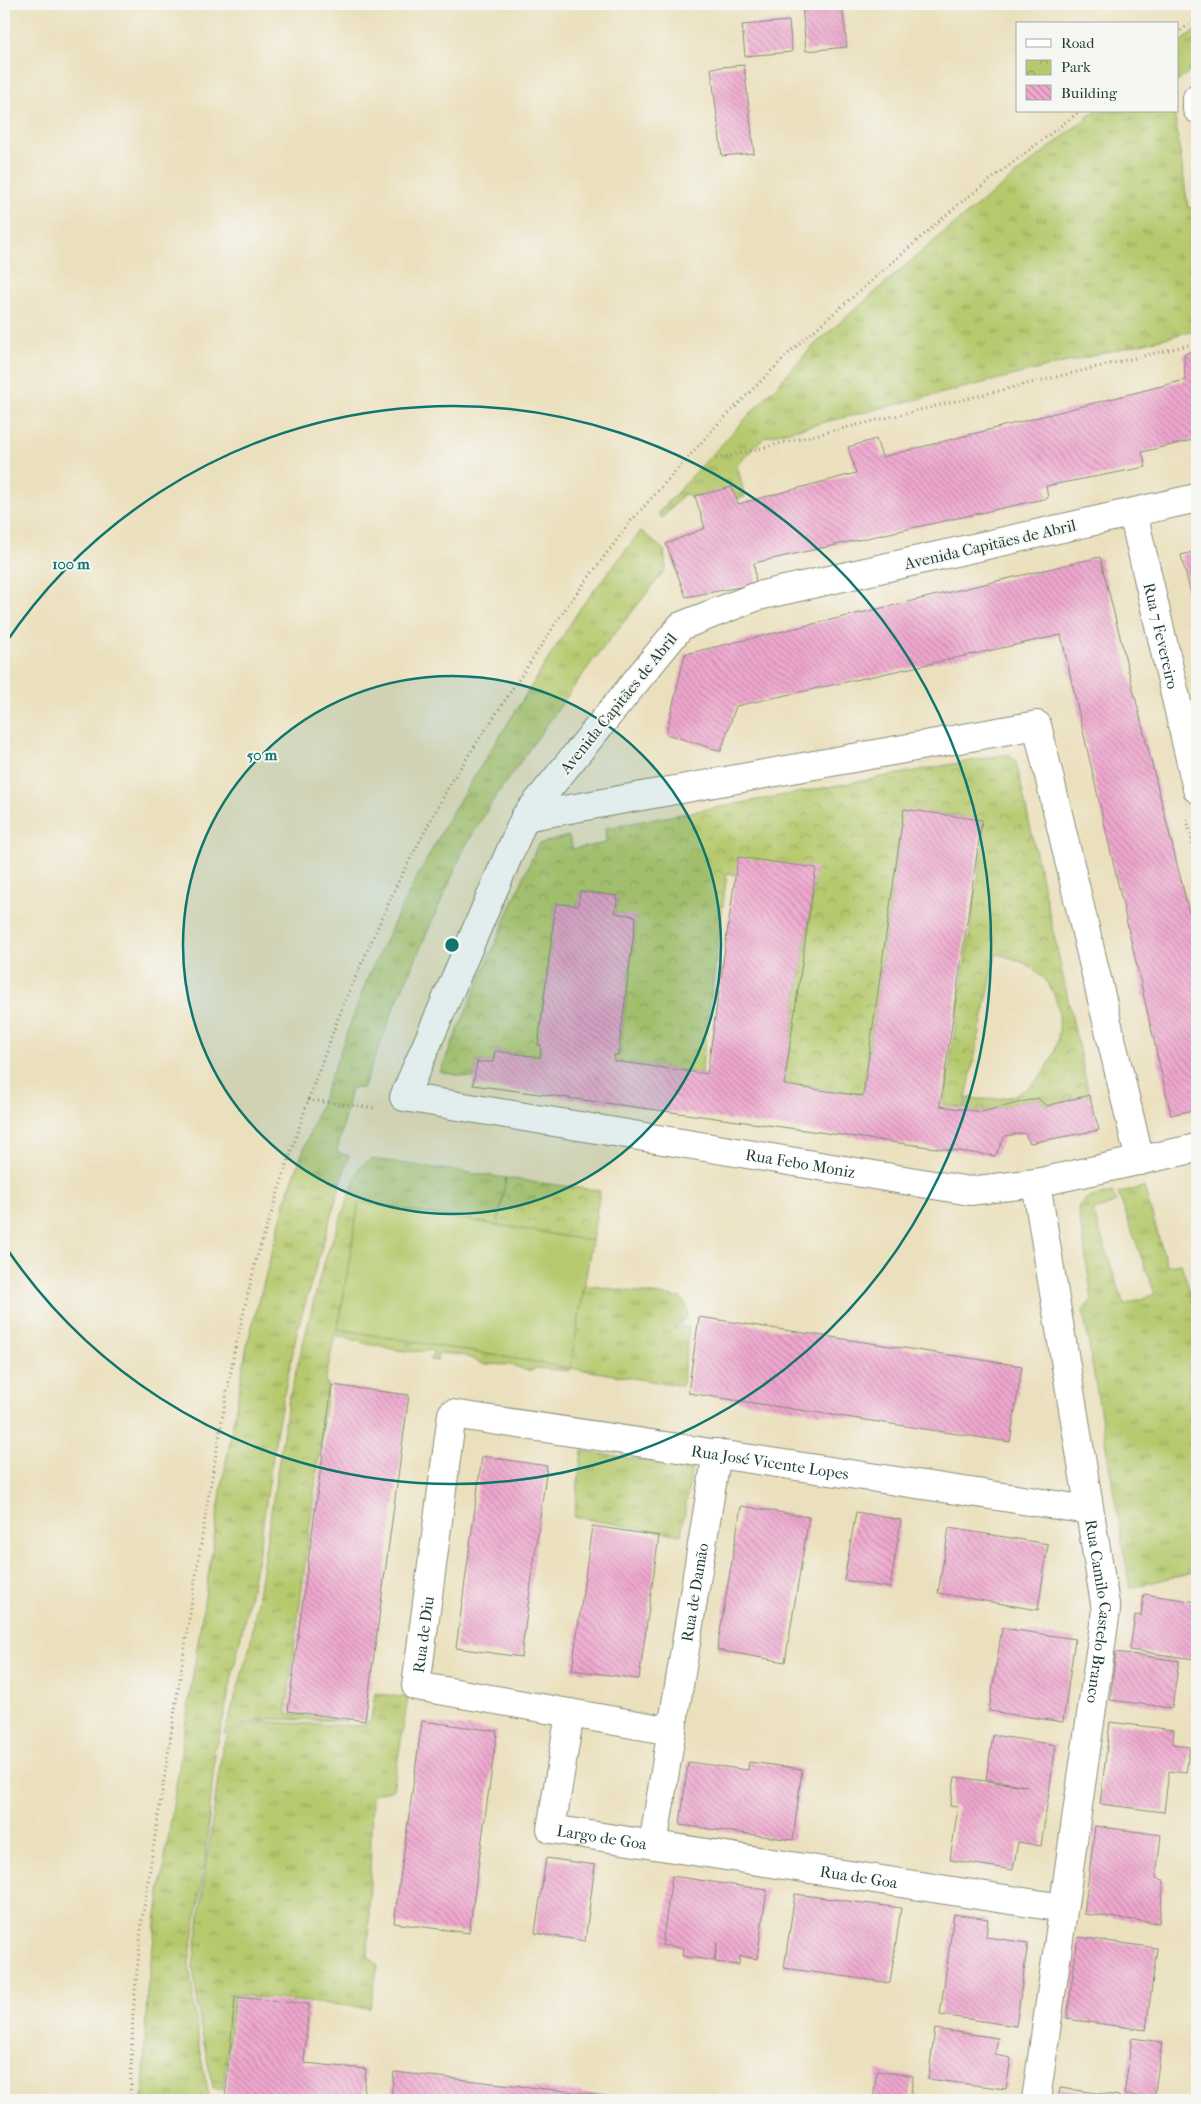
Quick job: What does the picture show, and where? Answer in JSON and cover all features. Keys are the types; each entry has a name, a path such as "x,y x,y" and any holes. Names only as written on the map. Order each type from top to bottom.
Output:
{"street":[{"path":"1197,98 1197,109"},
{"name":"Avenida Capitães de Abril","path":"404,1097 525,817 681,626 758,596 1197,498"},
{"name":"Rua 7 Fevereiro","path":"1133,513 1197,789"},
{"path":"525,817 1037,725 1140,1161"},
{"name":"Rua Febo Moniz","path":"404,1097 970,1192 1036,1183 1197,1148"},
{"name":"Rua Camilo Castelo Branco","path":"1036,1183 1106,1610 1036,2100"},
{"name":"Rua José Vicente Lopes","path":"452,1414 1089,1510"},
{"name":"Rua de Diu","path":"452,1414 416,1686 672,1730"},
{"name":"Rua de Damão","path":"672,1730 716,1453"},
{"name":"Largo de Goa","path":"570,1713 551,1829 653,1845 672,1730"},
{"name":"Rua de Goa","path":"653,1845 1063,1908"}],"path":[{"path":"1178,33 1197,18"},
{"path":"716,459 1197,343"},
{"path":"1186,817 1197,864"},
{"path":"308,1100 386,1110 404,1097"}],"green space":[{"path":"1197,29 1197,65 1178,81 1178,44"},
{"path":"1094,112 1174,112 1188,208 1197,206 1197,330 765,437 737,465 745,497 716,503 684,494 662,518 658,513 813,346 942,234"},
{"path":"641,531 664,550 666,569 591,663 495,797 465,847 396,1003 363,1088 351,1088 337,1152 349,1156 298,1327 277,1428 258,1557 218,1742 208,1759 215,1753 205,1863 189,1963 200,2053 210,2100 143,2100 147,1991 161,1885 222,1485 247,1345 288,1192 367,979 401,908 452,812 581,607"},
{"path":"1009,755 1016,762 1089,1095 1046,1106 1038,1098 982,1112 966,1110 968,1098 1008,1097 1021,1092 1035,1082 1046,1069 1054,1053 1058,1036 1059,1019 1056,1002 1049,986 1029,966 1013,958 996,954 964,1108 943,1105 985,832 962,830 963,817 925,812 902,823 863,1095 784,1083 814,886 727,873 701,1073 614,1061 614,1054 619,1055 636,917 615,913 618,896 580,891 578,906 556,904 538,1044 541,1045 540,1057 496,1051 493,1062 477,1062 474,1078 440,1072 538,844 569,836 573,849 606,843 605,828"},
{"path":"371,1159 506,1178 498,1225 359,1202 338,1329 570,1368 585,1285 681,1298 687,1308 687,1316 673,1329 684,1326 689,1327 682,1386 571,1368 569,1371 537,1368 530,1372 512,1365 483,1364 463,1355 438,1353 437,1361 430,1360 433,1353 431,1350 396,1350 335,1335 325,1382 328,1384 286,1713 347,1721 270,1719 246,1724 224,1735 250,1646 288,1403 323,1265 360,1167"},
{"path":"506,1178 600,1191 592,1241 498,1225"},
{"path":"1144,1187 1167,1266 1181,1264 1197,1314 1197,1333 1194,1334 1195,1346 1197,1346 1197,1571 1130,1588 1083,1310 1092,1299 1078,1207 1087,1198 1112,1192 1117,1202 1093,1211 1124,1305 1155,1294 1118,1193"},
{"path":"359,1202 592,1241 570,1368 338,1329"},
{"path":"582,1451 692,1467 681,1535 574,1517"},
{"path":"375,1693 408,1698 393,1789 372,1795 368,1956 378,1965 370,2008 234,1995 223,2090 213,2088 200,2024 193,1966 222,1748 229,1735 244,1727 264,1722 361,1726 371,1720"}],"building":[{"path":"802,4 842,4 847,47 806,51"},
{"path":"789,21 792,52 745,56 742,25"},
{"path":"744,65 754,153 722,156 711,68"},
{"path":"1197,350 1197,439 1142,452 1146,467 1046,486 1048,498 754,563 756,584 686,597 666,544 705,528 695,496 732,487 738,504 856,473 848,447 876,439 882,457 1185,380 1184,354"},
{"path":"1197,551 1197,618 1181,555"},
{"path":"1100,557 1197,944 1197,1109 1171,1115 1061,635 736,706 721,751 666,734 685,654"},
{"path":"904,809 982,820 940,1106 982,1112 1038,1098 1046,1106 1089,1095 1099,1130 1030,1143 1024,1133 1005,1136 995,1156 473,1085 477,1062 493,1062 495,1051 540,1057 541,1045 538,1045 556,903 578,906 580,891 618,896 615,913 636,916 618,1055 614,1055 614,1061 707,1074 738,857 816,868 784,1085 863,1096"},
{"path":"699,1317 1022,1366 1010,1442 688,1393"},
{"path":"332,1385 409,1395 365,1721 288,1711"},
{"path":"482,1456 547,1466 521,1657 456,1648"},
{"path":"741,1506 809,1517 785,1662 717,1650"},
{"path":"856,1512 901,1520 890,1588 844,1580"},
{"path":"592,1526 659,1536 639,1679 572,1670"},
{"path":"949,1528 1048,1544 1038,1610 938,1593"},
{"path":"1144,1594 1197,1602 1197,1633 1194,1659 1130,1650 1135,1615 1141,1616"},
{"path":"1002,1628 1075,1639 1063,1722 989,1711"},
{"path":"1116,1652 1179,1661 1172,1708 1110,1700"},
{"path":"422,1721 497,1731 469,1933 394,1923"},
{"path":"1110,1722 1174,1730 1173,1744 1190,1747 1186,1773 1169,1771 1164,1812 1100,1804"},
{"path":"993,1735 1056,1745 1041,1846 1018,1842 1013,1870 950,1860 958,1807 950,1806 955,1777 1026,1786 986,1779"},
{"path":"688,1762 748,1770 749,1762 802,1769 793,1840 680,1825"},
{"path":"1095,1826 1161,1835 1156,1878 1164,1880 1159,1923 1084,1914"},
{"path":"546,1858 595,1865 585,1941 535,1933"},
{"path":"672,1876 767,1890 757,1959 740,1956 739,1965 715,1962 717,1942 714,1961 682,1956 683,1948 662,1945"},
{"path":"795,1894 901,1908 890,1983 784,1968"},
{"path":"954,1914 988,1919 986,1937 1028,1943 1016,2026 940,2015"},
{"path":"1078,1937 1157,1948 1146,2030 1067,2019"},
{"path":"235,1997 309,2004 304,2063 366,2069 363,2100 225,2100"},
{"path":"935,2029 998,2038 995,2055 1011,2058 1006,2089 928,2079"},
{"path":"1132,2038 1162,2042 1154,2098 1124,2095"},
{"path":"877,2071 913,2076 910,2100 873,2100"},
{"path":"394,2072 583,2093 637,2100 391,2100"},
{"path":"1060,2088 1119,2096 1118,2100 1058,2100"}]}
